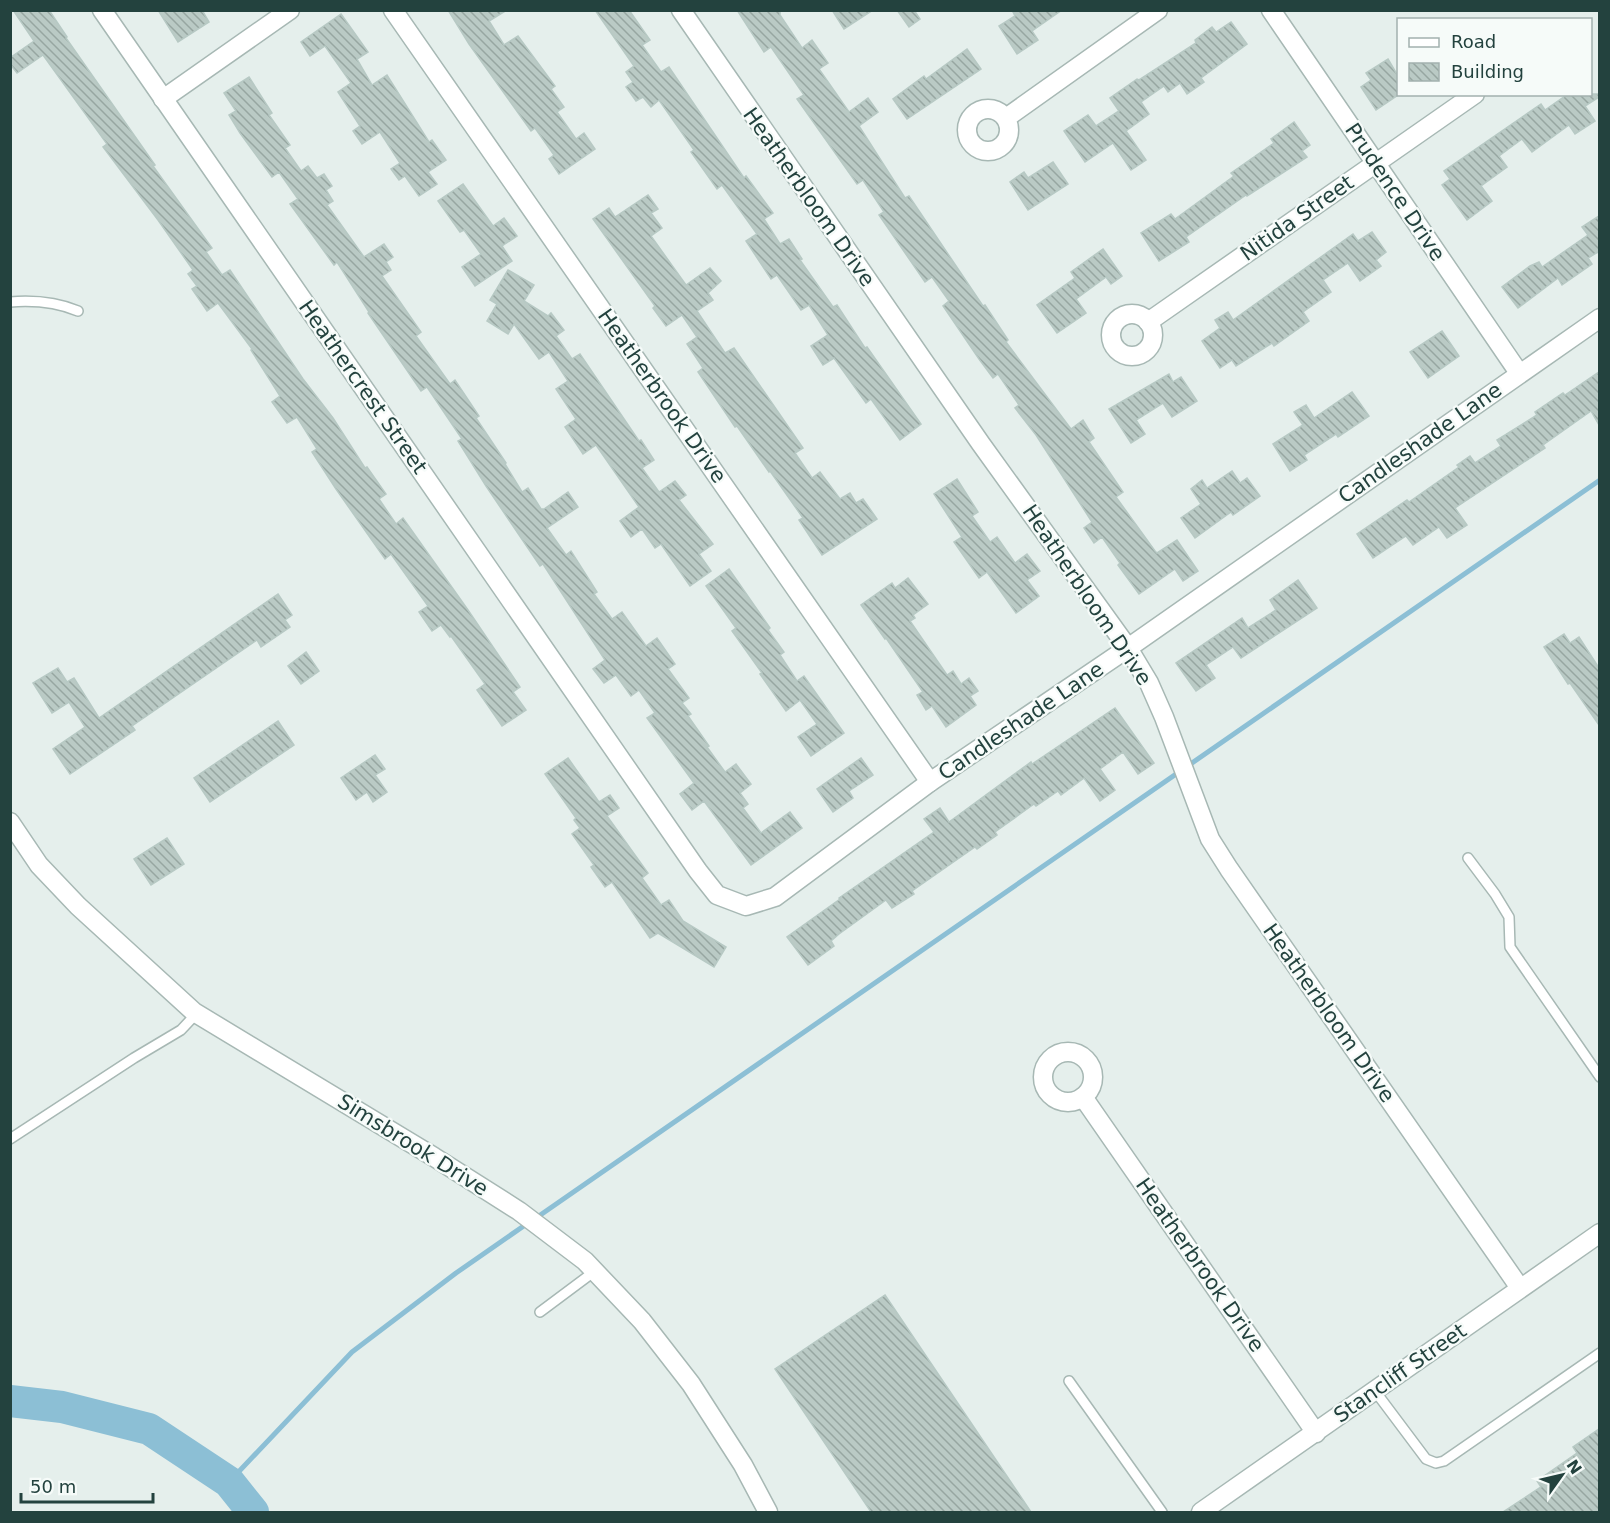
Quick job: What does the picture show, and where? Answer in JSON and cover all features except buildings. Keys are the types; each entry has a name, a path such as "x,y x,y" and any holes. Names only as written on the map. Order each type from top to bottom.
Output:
{"street":[{"name":"Heathercrest Street","path":"102,10 623,763"},
{"path":"163,99 290,10"},
{"name":"Heatherbrook Drive","path":"393,10 930,782"},
{"name":"Heatherbloom Drive","path":"681,10 981,444 1128,648 1149,682 1210,839 1520,1288"},
{"path":"1006,118 1158,10"},
{"name":"Prudence Drive","path":"1271,10 1519,373"},
{"name":"Nitida Street","path":"1148,322 1472,96"},
{"name":"Candleshade Lane","path":"623,763 717,895 746,906 775,897 930,782 1128,648 1599,318"},
{"name":"Simsbrook Drive","path":"10,822 39,865 78,906 197,1013 519,1211 595,1271 642,1321 691,1384 743,1466 768,1512"},
{"name":"Heatherbrook Drive","path":"1083,1097 1316,1433"},
{"name":"Stancliff Street","path":"1201,1512 1599,1233"}],"lane":[{"path":"10,302 43,302 62,305 78,311"},
{"path":"1468,858 1509,917 1510,947 1599,1077"},
{"path":"10,1139 181,1030 197,1013"},
{"path":"540,1312 595,1271"},
{"path":"1375,1391 1418,1450 1426,1459 1436,1463 1444,1461 1599,1353"},
{"path":"1069,1381 1162,1512"}],"waterway":[{"path":"536,1218 1600,480"},
{"path":"229,1482 352,1352 456,1273 528,1223"},
{"path":"10,1401 62,1407 149,1429 229,1482 253,1512"}]}
